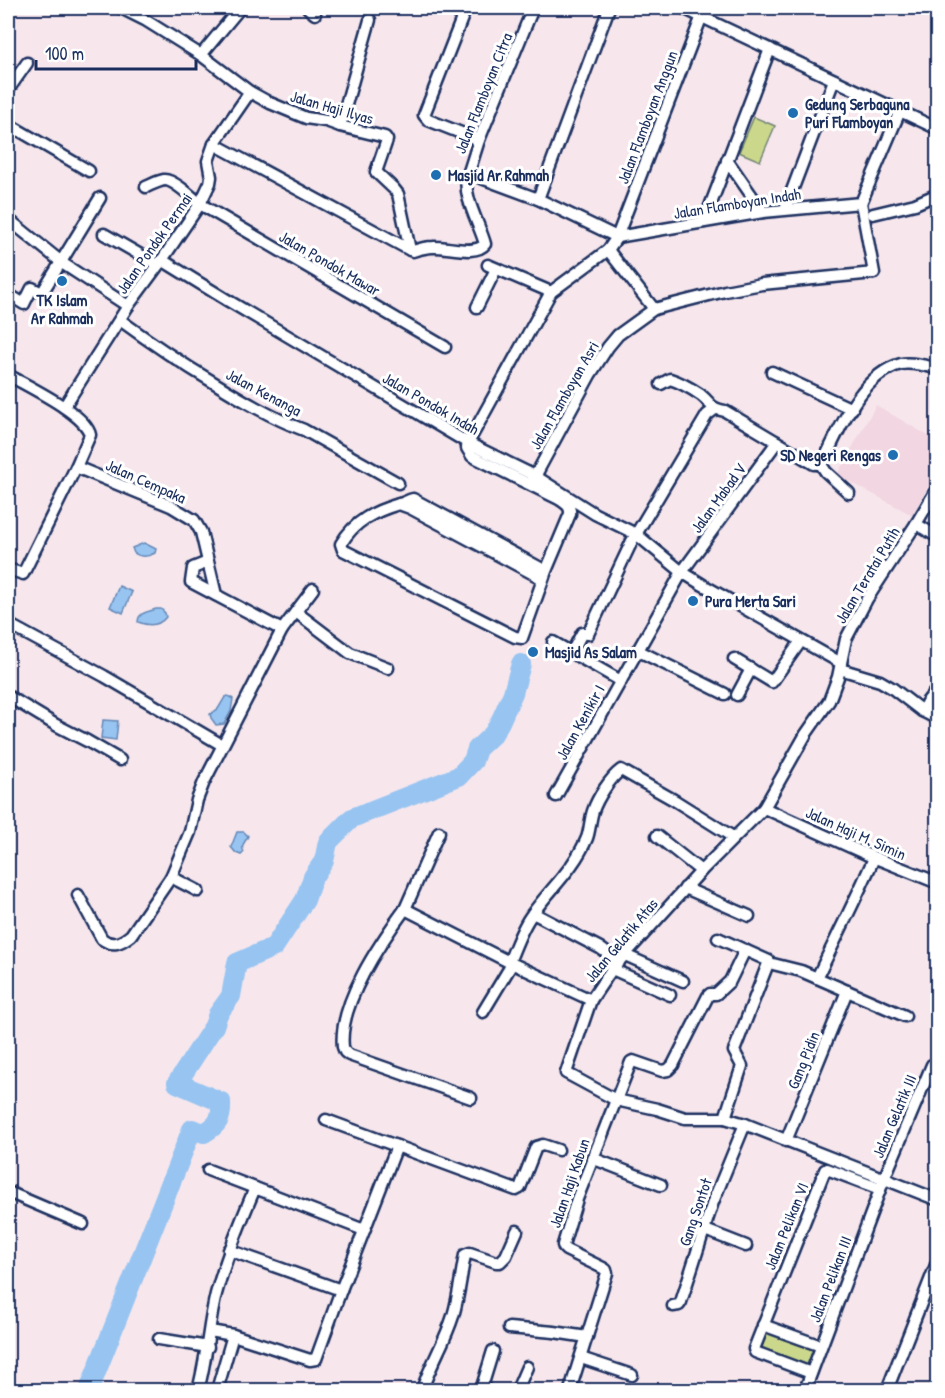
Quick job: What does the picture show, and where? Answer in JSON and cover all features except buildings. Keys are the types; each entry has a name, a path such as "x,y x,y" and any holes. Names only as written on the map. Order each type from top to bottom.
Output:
{"street":[{"name":"Jalan Haji Ilyas","path":"121,8 138,11 250,92 270,103 306,118 385,137 387,140 376,172 398,194 410,250"},
{"path":"201,55 240,8"},
{"path":"466,8 424,115 428,120 479,140"},
{"name":"Jalan Flamboyan Citra","path":"533,8 479,140 468,173 538,199 618,237"},
{"path":"538,199 609,8"},
{"path":"684,8 703,12 770,49 938,129"},
{"name":"Jalan Flamboyan Anggun","path":"551,292 608,250 618,237 703,12"},
{"path":"340,126 370,20"},
{"path":"704,222 770,49"},
{"path":"8,90 27,63"},
{"path":"785,209 834,80"},
{"name":"Jalan Pondok Permai","path":"64,407 128,306 200,204 210,183 208,161 214,144 250,92"},
{"path":"861,203 900,111"},
{"path":"8,124 89,171"},
{"path":"214,144 410,250 432,247 474,250 483,248 485,244 467,189 468,173"},
{"path":"727,160 763,212"},
{"name":"Jalan Pondok Mawar","path":"146,188 168,180 200,204 445,347"},
{"path":"873,214 915,204 938,194"},
{"path":"8,294 24,304 32,288 42,293 99,198"},
{"name":"Jalan Flamboyan Indah","path":"618,237 763,212 861,203"},
{"name":"Jalan Flamboyan Asri","path":"532,481 590,375 608,347 618,335 654,309 762,284 874,273 861,203"},
{"path":"8,219 60,261 128,306"},
{"name":"Jalan Pondok Indah","path":"104,234 227,300 468,443 467,448 472,456 532,481"},
{"path":"608,250 654,309"},
{"path":"468,443 551,292 492,267 477,307"},
{"name":"Jalan Kenanga","path":"120,320 169,355 239,399 321,439 398,483"},
{"path":"661,384 670,379 676,381 700,395 715,409 725,411 814,464 824,460 859,396 878,375 902,364 930,366 938,369"},
{"path":"772,372 852,409"},
{"path":"8,569 23,574 89,440 90,433 86,425 64,407 10,376"},
{"path":"572,652 582,633 588,634 636,534 707,415 715,409"},
{"name":"Jalan Mabad V","path":"682,572 777,442"},
{"path":"820,463 826,472 849,493"},
{"name":"Jalan Cempaka","path":"76,467 171,506 194,520 200,528 216,595"},
{"path":"532,481 568,506 570,511 521,639 343,550 340,544 356,524 366,517 399,504 544,575"},
{"path":"532,481 636,534 682,572 703,585 840,666 880,681 922,711 938,719"},
{"name":"Jalan Teratai Putih","path":"764,808 806,734 829,701 835,687 846,639 867,599 938,487"},
{"path":"916,524 938,537"},
{"path":"208,562 193,568 190,582 282,630"},
{"name":"Jalan Kenikir I","path":"556,796 682,572"},
{"path":"78,895 102,939 108,944 123,942 131,935 171,877 190,832 197,800 204,782 282,630 314,589"},
{"path":"296,612 350,653 388,668"},
{"path":"8,624 105,676 222,745"},
{"path":"734,659 772,682 801,641"},
{"path":"553,642 621,681"},
{"path":"637,650 731,694 751,669"},
{"path":"922,711 938,688"},
{"path":"8,696 120,760"},
{"path":"483,1012 511,963 528,921 546,894 578,857 588,835 596,802 621,770 733,837"},
{"name":"Jalan Gelatik Atas","path":"764,808 733,837 619,962 591,1000 566,1073 615,1100 686,1118 725,1118 745,1124 882,1184"},
{"name":"Jalan Haji M. Simin","path":"764,808 938,884"},
{"path":"439,832 405,909 391,927 358,983 346,1017 342,1042 345,1052 349,1055 471,1098"},
{"path":"657,836 701,871"},
{"path":"817,978 848,917 874,858"},
{"path":"171,877 198,891"},
{"path":"685,888 749,916"},
{"path":"405,909 511,963 591,1000"},
{"path":"533,913 600,948 670,995"},
{"path":"718,938 769,963 792,968 905,1016"},
{"name":"Jalan Haji Kabun","path":"570,1390 607,1273 606,1270 566,1250 563,1245 592,1158 632,1061 662,1071 668,1070 673,1065 708,996 716,994 729,983 744,950"},
{"path":"619,962 683,981"},
{"path":"725,1118 742,1066 734,1051 769,963"},
{"name":"Gang Pidin","path":"786,1141 848,991"},
{"name":"Jalan Gelatik III","path":"882,1184 932,1065"},
{"path":"326,1120 516,1190 520,1188 536,1147 543,1145 558,1150"},
{"name":"Gang Sontot","path":"673,1306 681,1302 718,1190 745,1124"},
{"path":"210,1331 233,1335 314,1360 397,1146"},
{"path":"592,1158 661,1185"},
{"path":"208,1170 364,1230"},
{"name":"Jalan Pelikan VI","path":"811,1373 755,1352 754,1349 763,1325 825,1170 882,1184"},
{"path":"882,1184 938,1200"},
{"name":"Jalan Pelikan III","path":"805,1390 882,1184"},
{"path":"198,1390 208,1347 216,1293 229,1250 255,1188"},
{"path":"8,1191 83,1224"},
{"path":"705,1230 746,1246"},
{"path":"422,1390 453,1315 465,1255 470,1253 500,1262 506,1256 517,1231"},
{"path":"229,1250 340,1290"},
{"path":"887,1390 938,1260"},
{"path":"763,1325 821,1346"},
{"path":"509,1328 587,1337"},
{"path":"217,1390 233,1335"},
{"path":"159,1339 208,1347"},
{"path":"481,1390 493,1351"},
{"path":"581,1358 632,1375"},
{"path":"518,1390 527,1367"}],"shaded area":[{"name":"SD Negeri Rengas","path":"876,405 937,441 937,471 912,515 837,475"}],"green space":[{"path":"754,117 775,126 760,161 739,152"},
{"path":"764,1329 818,1349 810,1369 757,1350"}],"water":[{"path":"144,543 156,549 155,553 139,556 134,553 132,548"},
{"path":"119,586 132,592 123,613 110,607"},
{"path":"161,609 165,613 166,617 163,620 153,624 138,622 142,614"},
{"path":"228,696 233,699 231,711 224,724 216,725 210,714 218,709"},
{"path":"103,720 118,721 116,740 101,738"},
{"path":"237,832 244,832 248,836 241,855 231,847"}],"waterway":[{"path":"89,1390 192,1129 204,1133 213,1127 220,1117 221,1102 177,1083 231,996 237,963 274,947 305,900 313,877 324,861 328,842 352,818 459,776 473,761 477,749 493,734 500,722 513,693 521,664"}],"place":[{"name":"Gedung Serbaguna Puri Flamboyan","path":"793,113"},
{"name":"Masjid Ar Rahmah","path":"436,175"},
{"name":"TK Islam Ar Rahmah","path":"62,281"},
{"name":"SD Negeri Rengas","path":"893,455"},
{"name":"Pura Merta Sari","path":"693,601"},
{"name":"Masjid As Salam","path":"533,652"}]}
